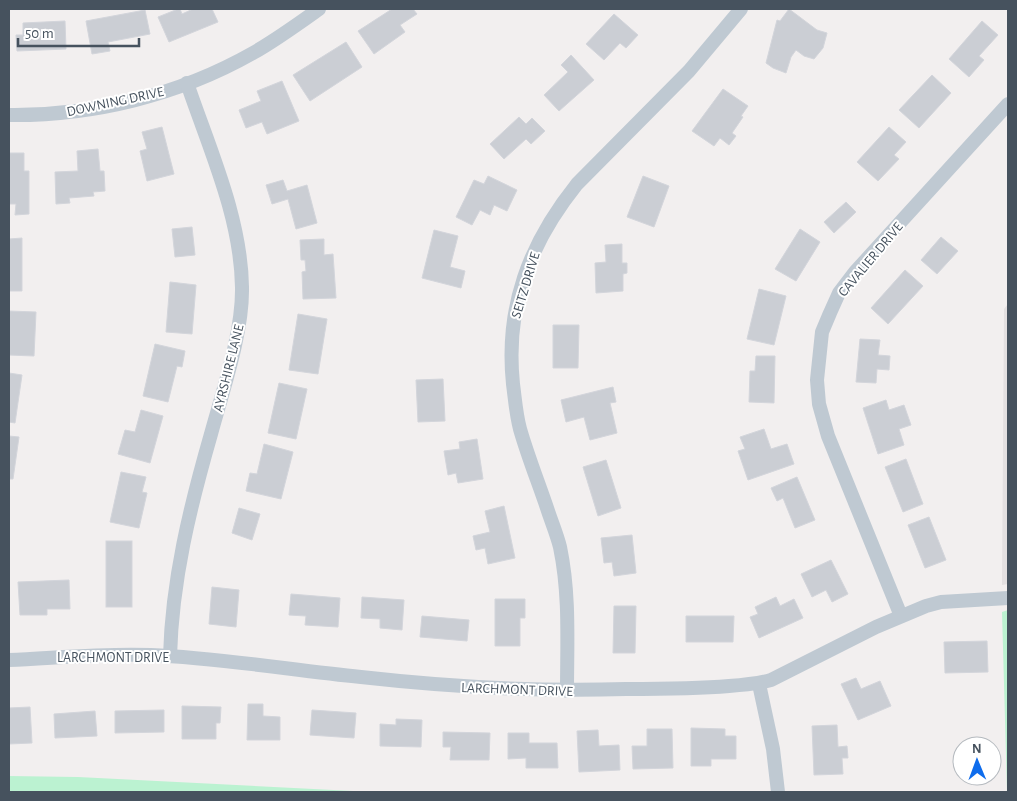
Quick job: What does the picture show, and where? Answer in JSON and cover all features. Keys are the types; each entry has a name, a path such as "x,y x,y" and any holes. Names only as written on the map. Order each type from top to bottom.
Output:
{"street":[{"name":"DOWNING DRIVE","path":"9,115 84,110 140,99 187,84 225,68 253,53 319,9"},
{"name":"SEITZ DRIVE","path":"567,691 566,584 560,546 520,427 516,406 512,368 512,335 517,301 536,246 565,199 577,184 689,71 741,9"},
{"name":"AYRSHIRE LANE","path":"170,656 171,625 181,552 194,494 235,341 243,289 240,252 232,212 187,84"},
{"name":"CAVALIER DRIVE","path":"901,616 828,436 819,404 817,380 822,332 839,293 855,272 1008,104"},
{"name":"LARCHMONT DRIVE","path":"9,660 102,655 170,656 449,686 567,691 714,687 759,684 771,680 876,626 926,606 941,602 1008,598"},
{"path":"759,684 774,749 778,792"}],"shaded area":[{"path":"1008,304 1008,584 1002,585 1004,309"}],"green space":[{"path":"1008,610 1008,792 1007,792 1002,612"},
{"path":"9,776 78,777 373,792 9,792"}],"building":[{"path":"180,9 182,14 193,9 212,9 218,22 169,42 158,17"},
{"path":"392,9 413,9 417,14 400,25 405,32 374,54 358,31"},
{"path":"789,9 817,30 827,33 823,48 814,59 804,56 796,50 791,57 786,73 766,63 777,20 780,21"},
{"path":"145,10 150,34 108,42 110,51 92,54 86,21"},
{"path":"614,14 638,35 626,48 620,43 604,60 586,44"},
{"path":"65,21 66,49 17,51 16,35 23,35 23,23"},
{"path":"982,21 998,35 979,56 984,60 969,77 949,59"},
{"path":"346,42 362,67 310,101 293,75"},
{"path":"571,55 594,80 559,111 544,95 568,72 561,65"},
{"path":"932,75 951,93 919,128 899,110"},
{"path":"282,81 299,121 267,134 262,122 246,128 239,110 261,101 257,91"},
{"path":"723,89 748,106 732,133 736,136 729,145 720,138 714,146 692,131"},
{"path":"519,117 526,124 532,118 545,131 531,144 526,139 504,159 490,144"},
{"path":"162,127 174,174 147,181 140,151 147,149 142,132"},
{"path":"889,127 906,142 894,155 899,159 878,181 857,162"},
{"path":"98,149 100,171 104,171 105,191 93,192 94,196 69,198 70,203 56,204 55,172 78,171 77,151"},
{"path":"9,153 24,153 24,171 29,171 29,214 15,215 16,204 9,204"},
{"path":"488,176 517,190 507,211 494,205 490,215 480,210 472,225 456,217 474,180 484,184"},
{"path":"643,176 669,186 654,227 627,217"},
{"path":"283,180 287,191 307,185 317,223 296,229 288,199 272,204 266,185"},
{"path":"846,202 856,212 834,233 824,222"},
{"path":"192,227 195,255 175,257 172,229"},
{"path":"800,229 820,242 796,281 775,269"},
{"path":"434,230 458,236 450,267 465,271 461,288 422,278"},
{"path":"941,237 958,251 937,274 921,260"},
{"path":"22,238 22,291 9,291 9,239"},
{"path":"324,239 324,255 333,254 336,298 303,299 302,272 306,271 305,260 301,260 300,240"},
{"path":"622,244 622,263 627,263 627,273 623,274 623,291 596,293 595,263 606,262 605,245"},
{"path":"905,270 923,286 888,324 871,308"},
{"path":"170,282 196,285 192,334 166,332"},
{"path":"759,289 786,296 774,345 747,339"},
{"path":"9,311 36,312 34,356 9,355"},
{"path":"298,314 327,319 318,374 289,370"},
{"path":"553,325 579,325 578,368 553,368"},
{"path":"860,339 880,340 878,355 890,356 889,370 877,369 876,383 856,382"},
{"path":"155,344 185,351 182,367 177,366 168,402 143,396"},
{"path":"756,356 775,356 774,403 749,402 750,371 755,371"},
{"path":"9,373 22,375 15,423 9,422"},
{"path":"443,379 445,421 418,422 416,380"},
{"path":"279,383 307,389 296,439 268,433"},
{"path":"613,387 616,402 610,403 617,433 590,440 584,417 566,422 561,400"},
{"path":"886,400 889,410 904,405 911,425 899,429 904,445 878,454 863,408"},
{"path":"141,410 163,416 150,463 118,454 125,430 135,432"},
{"path":"764,429 771,449 787,444 794,464 748,480 738,451 745,449 740,437"},
{"path":"9,436 19,437 13,479 9,479"},
{"path":"477,439 483,479 458,483 456,473 448,475 444,451 460,449 459,442"},
{"path":"264,444 293,452 281,499 246,491 250,473 257,474"},
{"path":"906,459 923,504 903,512 885,467"},
{"path":"606,460 621,508 598,516 583,467"},
{"path":"121,472 146,477 142,492 147,493 139,528 110,522"},
{"path":"797,477 815,520 795,528 783,498 777,501 771,488"},
{"path":"504,506 515,558 488,564 485,548 476,550 473,536 490,532 485,511"},
{"path":"239,508 260,514 252,540 232,533"},
{"path":"929,517 946,560 925,568 908,525"},
{"path":"632,535 636,573 614,576 612,562 604,563 601,538"},
{"path":"106,541 132,541 132,607 106,607"},
{"path":"831,560 848,594 832,602 826,590 812,597 801,574"},
{"path":"69,580 70,609 47,609 47,615 20,615 18,582"},
{"path":"212,587 239,590 236,627 209,624"},
{"path":"291,594 340,598 338,627 305,625 306,616 289,615"},
{"path":"362,597 404,600 402,630 380,628 380,619 361,618"},
{"path":"776,597 780,606 794,599 803,618 759,638 750,617 758,614 755,607"},
{"path":"495,599 525,599 525,618 520,618 520,646 495,646"},
{"path":"614,606 636,606 635,653 613,653"},
{"path":"422,616 469,620 467,641 420,637"},
{"path":"686,616 734,616 733,642 686,642"},
{"path":"987,641 988,672 945,673 944,642"},
{"path":"856,678 861,689 880,681 891,706 858,720 841,684"},
{"path":"248,704 263,704 263,716 280,717 280,740 247,740"},
{"path":"182,706 221,707 220,723 216,723 216,739 182,739"},
{"path":"30,707 32,743 9,744 9,708"},
{"path":"164,710 164,732 115,733 115,711"},
{"path":"312,710 356,713 354,738 310,735"},
{"path":"95,711 97,736 55,738 54,714"},
{"path":"396,719 422,720 421,747 380,746 380,724 396,725"},
{"path":"837,725 838,747 847,746 848,758 842,758 843,774 814,775 812,726"},
{"path":"691,728 725,729 725,736 736,736 736,759 711,759 711,766 691,766"},
{"path":"647,729 672,729 673,768 633,769 632,746 647,746"},
{"path":"598,730 599,746 619,745 620,770 579,772 577,731"},
{"path":"443,732 490,733 489,760 450,760 451,747 443,747"},
{"path":"508,733 529,733 529,743 557,743 558,768 526,768 526,758 508,759"}]}
